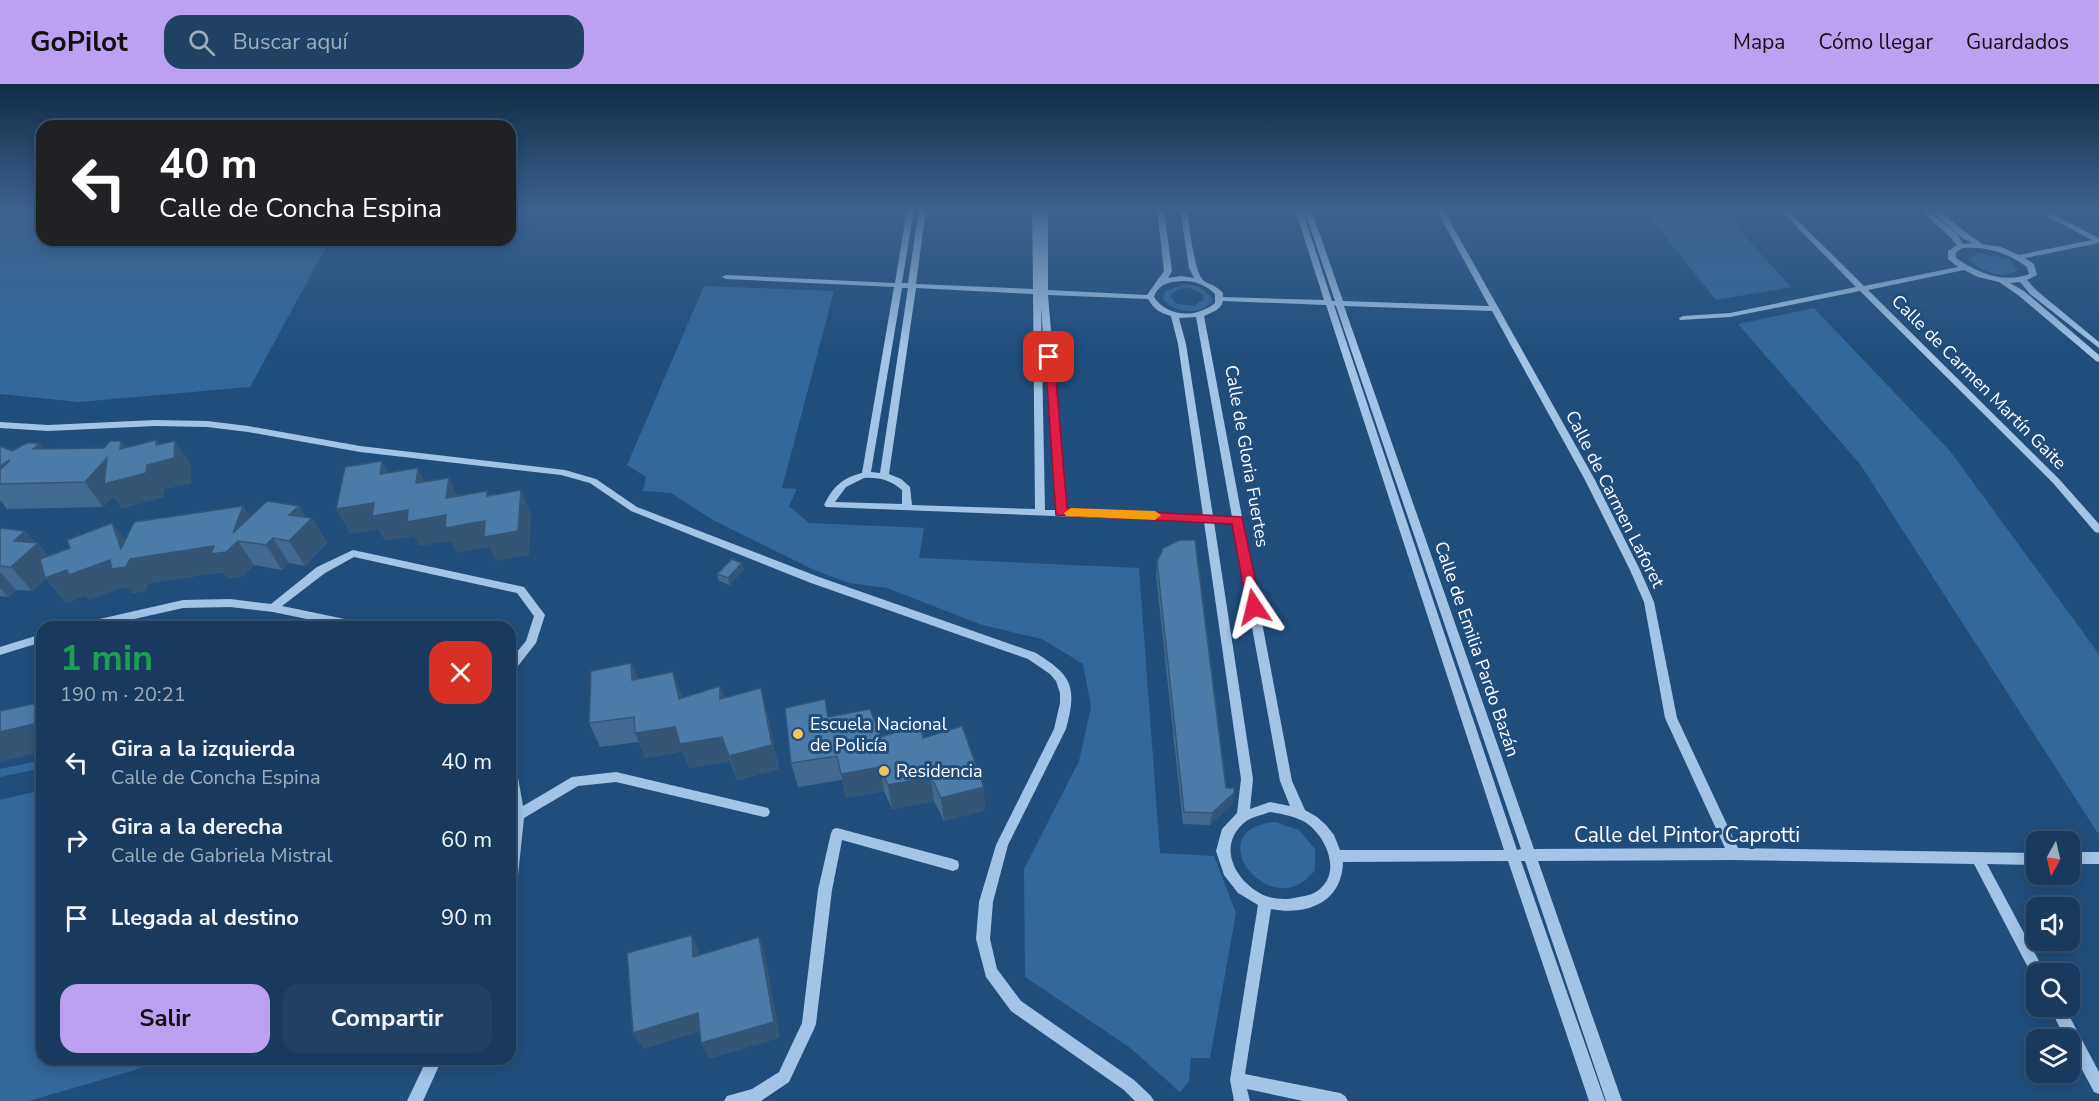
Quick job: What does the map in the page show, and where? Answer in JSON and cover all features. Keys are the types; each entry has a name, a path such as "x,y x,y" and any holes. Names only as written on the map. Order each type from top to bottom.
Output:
{"street":[{"path":"866,474 903,256"},
{"path":"885,474 916,256"},
{"path":"1038,256 1061,512"},
{"path":"1040,512 1042,256"},
{"path":"1161,283 1168,271 1166,256"},
{"path":"1191,256 1193,268 1200,281"},
{"name":"Calle de Emilia Pardo Bazán","path":"1317,256 1336,303 1614,1101"},
{"name":"Calle de Emilia Pardo Bazán","path":"1322,256 1512,854 1598,1101"},
{"name":"Calle de Carmen Laforet","path":"1466,256 1590,480 1649,602 1671,718 1734,854"},
{"name":"Calle de Carmen Martín Gaite","path":"1829,256 2064,489 2099,530"},
{"path":"1952,256 1952,259 1964,268 2000,280 2021,293 2099,359"},
{"path":"2000,280 2023,280 2033,275 2031,266 2019,257"},
{"path":"1683,318 1730,315 1964,268"},
{"path":"726,277 1150,297"},
{"path":"1150,297 1155,287 1175,279 1200,281 1215,288 1221,299"},
{"path":"2023,280 2033,292 2099,346"},
{"path":"1150,297 1157,307 1174,314 1200,315 1215,308 1221,299"},
{"path":"1221,299 1495,309"},
{"path":"1174,314 1182,344 1247,779 1243,815"},
{"name":"Calle de Gloria Fuertes","path":"1200,315 1286,781 1300,814"},
{"path":"0,425 48,428 155,423 207,424 360,449 562,472 593,481 634,509 816,580 1032,656 1056,671 1066,686 1066,709 1060,729 999,856 986,902 983,939 991,972 1016,1006 1129,1085 1146,1101"},
{"path":"908,507 907,489 898,480 885,474 866,474 846,481 832,494 829,505 1207,517 1238,520"},
{"path":"273,608 321,570 353,553 520,590 540,615 531,643 516,661"},
{"path":"108,621 183,604 230,603 273,608 335,621"},
{"path":"0,651 36,640"},
{"path":"518,815 576,781 616,777 764,812"},
{"path":"516,803 518,815 516,832"},
{"path":"1270,807 1300,814 1324,831 1337,856 1337,872 1331,886 1319,898 1303,905 1285,907 1265,903 1248,895 1235,883 1225,868 1222,852 1224,838 1231,825 1243,815 1270,807"},
{"path":"732,1101 755,1096 784,1077 809,1024 825,890 837,833 953,865"},
{"name":"Calle del Pintor Caprotti","path":"1337,856 1734,854 2026,859"},
{"path":"2080,858 2099,858"},
{"path":"1978,859 2033,963"},
{"path":"1242,1101 1237,1080 1265,903"},
{"path":"2062,1017 2099,1088"},
{"path":"415,1101 432,1065"},
{"path":"1237,1080 1340,1101"}],"shaded area":[{"path":"0,256 321,256 250,387 79,402 0,394"},
{"path":"1681,256 1763,256 1791,287 1716,300"},
{"path":"1996,256 2009,259 2018,270 2006,274 1992,273 1978,267 1969,258"},
{"path":"1185,284 1200,287 1212,298 1212,302 1194,311 1180,310 1167,304 1163,299 1165,291","holes":["1190,288 1202,294 1204,299 1194,306 1177,304 1170,296 1179,289"]},
{"path":"704,286 834,291 782,488 797,489 789,506 809,523 924,528 919,558 1139,568 1160,853 1214,856 1236,913 1210,1058 1191,1058 1189,1081 1180,1092 1129,1047 1025,977 1024,869 1079,761 1091,707 1083,664 1042,639 982,625 887,588 849,583 814,570 713,520 671,493 643,491 646,477 627,465"},
{"path":"1814,308 1950,451 2099,654 2099,835 1860,464 1738,324"},
{"path":"36,761 36,769 0,777 0,769"},
{"path":"36,791 36,1065 152,1065 29,1101 0,1101 0,800"},
{"path":"1275,822 1299,830 1315,849 1315,870 1298,885 1279,888 1262,882 1249,870 1241,856 1241,841 1252,828"}],"building":[{"path":"156,440 156,445 175,441 174,458 147,465 146,473 104,484 107,458 85,482 0,484 0,470 10,460 0,466 0,446 12,451 27,443 40,443 33,449 104,448 110,441 121,441 120,449"},
{"path":"382,461 380,474 418,468 416,483 449,478 446,498 487,491 487,496 521,490 518,531 484,537 485,521 445,528 446,515 407,522 408,510 372,516 374,503 336,509 345,467"},
{"path":"267,501 299,506 289,515 312,518 289,541 273,538 266,545 238,541 226,552 211,554 214,546 130,559 126,567 112,569 110,560 69,575 67,570 45,578 40,559 70,548 67,540 112,523 121,549 134,522 243,506 233,533"},
{"path":"0,528 25,531 14,541 38,543 11,567 0,566"},
{"path":"1180,540 1195,540 1226,788 1234,788 1234,793 1212,813 1184,812 1157,562 1163,548"},
{"path":"732,559 742,563 728,578 717,574"},
{"path":"631,663 632,680 673,672 679,699 720,686 720,699 761,688 772,745 729,756 722,737 680,744 675,727 635,733 634,717 589,723 591,671"},
{"path":"825,699 828,717 870,709 881,737 920,724 923,738 962,726 984,787 941,798 931,777 888,785 880,767 841,774 837,756 791,763 785,708"},
{"path":"36,703 36,723 0,732 0,711"},
{"path":"692,935 693,957 759,937 774,1022 701,1043 698,1013 633,1033 627,953"}],"slow traffic":[{"path":"1071,513 1155,515"}],"place":[{"name":"Escuela Nacional de Policía","path":"798,734"},
{"name":"Residencia","path":"884,771"}],"route":[{"path":"1049,357 1061,512 1238,520 1254,607"}]}
